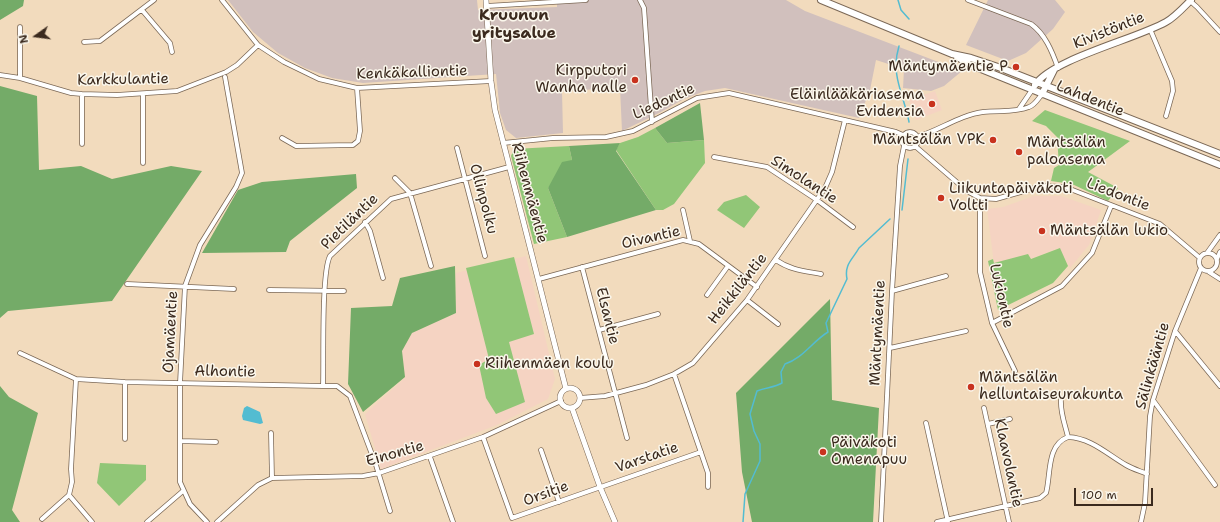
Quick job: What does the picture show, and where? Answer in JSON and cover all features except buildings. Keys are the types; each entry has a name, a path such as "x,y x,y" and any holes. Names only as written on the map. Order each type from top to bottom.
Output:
{"main road":[{"name":"Lahdentie","path":"821,0 952,54 971,65 1220,165"},
{"name":"Kivistöntie","path":"1032,90 1041,77 1069,61 1150,29 1174,17 1190,0"},
{"name":"Lahdentie","path":"952,54 971,58 1220,154"},
{"path":"1042,94 1056,69"}],"street":[{"path":"84,42 100,41 154,0"},
{"name":"Kenkäkalliontie","path":"222,0 258,45 284,62 319,79 357,88 491,81"},
{"path":"486,3 586,0"},
{"path":"640,0 644,8 652,122"},
{"path":"968,0 1030,24 1038,29 1049,46 1056,69"},
{"path":"1190,0 1220,32"},
{"name":"Riihenmäentie","path":"486,3 494,110 539,279 566,389"},
{"path":"142,10 170,43 172,52"},
{"path":"20,27 20,78"},
{"path":"1150,29 1172,80 1173,91 1166,116"},
{"name":"Karkkulantie","path":"0,75 20,78 71,93 82,94 143,94 177,91 214,77 237,65 258,45"},
{"name":"Ojamäentie","path":"207,522 190,504 183,491 179,471 180,383 185,286 200,245 236,187 242,173 225,77"},
{"path":"282,138 296,146 354,144 358,141 360,130 357,88"},
{"path":"1019,110 1032,90"},
{"name":"Liedontie","path":"503,143 553,138 606,137 632,130 652,122 697,98 729,93 896,132 903,135"},
{"path":"82,94 82,144"},
{"path":"143,94 143,163"},
{"path":"917,137 978,113 1019,110 1030,107 1037,102 1042,94"},
{"name":"Heikkiläntie","path":"580,398 615,394 646,385 674,374 693,362 757,287 825,188 832,172 845,120"},
{"path":"907,132 912,132 917,137 918,142 915,146 909,148 904,146 902,140 903,135 907,132"},
{"name":"Mäntymäentie","path":"881,522 892,291 900,166 904,146"},
{"path":"915,146 967,191 980,198"},
{"name":"Ollinpolku","path":"457,148 485,256"},
{"name":"Simolantie","path":"714,157 767,167 817,200 853,227"},
{"name":"Pietiläntie","path":"323,386 326,262 330,256 392,198 509,167"},
{"path":"394,178 410,193 431,266"},
{"name":"Liedontie","path":"980,198 996,199 1029,189 1055,186 1064,187 1160,224 1200,258"},
{"name":"Lukiontie","path":"980,198 980,272 992,323 1015,371"},
{"path":"992,323 1062,286 1092,253 1111,206"},
{"path":"682,210 690,241"},
{"path":"365,222 370,231 383,278"},
{"path":"1220,235 1207,253 1200,258 1199,262 1201,268 1220,279"},
{"name":"Oivantie","path":"539,279 683,240 699,244 757,287"},
{"path":"1209,272 1216,266 1220,252"},
{"path":"1207,253 1213,255 1217,259"},
{"path":"776,260 784,266 796,270 821,274"},
{"path":"707,294 728,266"},
{"path":"1216,266 1220,271"},
{"name":"Elsantie","path":"582,267 627,438"},
{"name":"Sälinkääntie","path":"1141,522 1147,474 1150,416 1153,400 1175,331 1201,268"},
{"path":"892,291 946,276"},
{"path":"127,284 234,289"},
{"path":"269,290 344,291"},
{"path":"746,300 778,324"},
{"path":"599,330 658,314"},
{"path":"1175,331 1220,386"},
{"path":"890,348 966,332"},
{"name":"Alhontie","path":"20,353 76,379 125,382 337,386 350,396 379,473 390,511"},
{"name":"Varstatie","path":"674,374 708,473 708,487"},
{"path":"42,519 69,495 72,482 71,469 76,379"},
{"path":"125,382 125,439"},
{"path":"566,389 575,390 580,398 578,404 572,408 567,407 561,401 561,394 566,389"},
{"path":"1061,399 1061,416 1067,428 1068,437"},
{"path":"1153,400 1215,485"},
{"name":"Einontie","path":"217,522 258,485 272,478 363,476 379,473 430,457 483,437 561,401"},
{"path":"572,408 600,486 615,522"},
{"name":"Klaavolantie","path":"984,408 1009,522"},
{"path":"988,424 1010,419"},
{"path":"926,422 948,521"},
{"path":"272,433 272,478"},
{"name":"Orsitie","path":"483,437 512,518 600,486"},
{"path":"937,522 948,521 1040,498 1046,493 1048,471 1054,451 1059,442 1068,437 1080,437 1090,441 1127,466 1147,474"},
{"path":"180,441 216,442"},
{"path":"541,450 559,502"},
{"name":"Varstatie","path":"600,486 701,452"},
{"path":"430,457 453,522"},
{"path":"147,522 183,491"},
{"path":"69,495 92,522"}],"shaded area":[{"path":"228,0 477,0 478,10 557,7 557,0 786,0 805,11 962,71 944,86 931,91 903,88 904,69 876,60 870,90 859,118 725,88 705,91 684,99 622,131 620,88 562,91 563,133 516,138 506,130 500,113 496,74 363,83 332,78 305,68 278,53 253,32"},
{"path":"988,0 1055,0 1065,12 1053,29 1026,53 1008,61 966,45"},
{"path":"935,91 942,110 916,120 909,100"},
{"name":"Mäntsälän lukio","path":"1034,196 1061,196 1101,210 1089,245 1070,268 1059,248 1030,259 1028,254 994,264 987,209 1003,207"},
{"name":"Riihenmäen koulu","path":"526,256 555,379 548,399 497,425 381,469 365,414 405,378 402,351 412,333 456,313 456,273"}],"green space":[{"path":"0,0 24,0 23,6 0,20"},
{"path":"0,86 37,96 39,170 81,166 112,179 171,166 202,171 112,301 8,311 0,318"},
{"path":"700,103 704,140 667,143 655,128"},
{"path":"1045,110 1130,141 1088,172 1118,188 1108,201 1072,184 1051,181 1054,168 1059,165 1057,137 1046,126 1032,121"},
{"path":"655,128 667,143 704,140 705,163 674,204 663,210 656,210 616,150 620,143 638,137"},
{"path":"620,143 616,151 656,210 567,237 548,188 562,162 572,160 569,146"},
{"path":"569,146 572,160 548,188 567,237 534,244 511,156 514,149"},
{"path":"356,174 357,188 290,241 286,252 202,253 238,190 262,182"},
{"path":"746,195 760,207 744,228 717,210 724,202"},
{"path":"1060,248 1068,266 1053,283 998,310 988,261 993,259 994,263 1028,254 1031,259"},
{"path":"514,257 534,334 509,342 525,402 496,414 486,398 479,365 489,359 466,268"},
{"path":"455,266 456,313 412,333 402,351 405,377 363,412 348,384 351,308 392,306 400,278"},
{"path":"830,299 832,400 879,408 873,522 752,522 742,472 736,393"},
{"path":"0,386 9,397 38,413 12,510 20,522 0,522"},
{"path":"100,463 146,465 146,480 119,506 97,483"}],"water":[{"path":"247,406 260,412 263,423 260,424 243,420 242,416 244,408"}],"waterway":[{"path":"898,0 901,10 909,19"},
{"path":"899,46 896,66 897,76 909,122"},
{"path":"902,210 908,159"},
{"path":"743,522 745,494 760,461 760,444 754,431 750,414 757,391 782,383 781,372 785,364 797,358 828,332 826,323 847,279 846,274 850,262 859,248 890,219"}],"place":[{"name":"Mäntymäentie P","path":"1016,67"},
{"name":"Kirpputori Wanha nalle","path":"635,80"},
{"name":"Eläinlääkäriasema Evidensia","path":"932,104"},
{"name":"Mäntsälän VPK","path":"993,140"},
{"name":"Mäntsälän paloasema","path":"1019,152"},
{"name":"Liikuntapäiväkoti Voltti","path":"941,198"},
{"name":"Mäntsälän lukio","path":"1042,231"},
{"name":"Riihenmäen koulu","path":"477,364"},
{"name":"Mäntsälän helluntaiseurakunta","path":"971,387"},
{"name":"Päiväkoti Omenapuu","path":"823,452"}],"district":[{"name":"Kruunun yritysalue","path":"514,25"}]}
